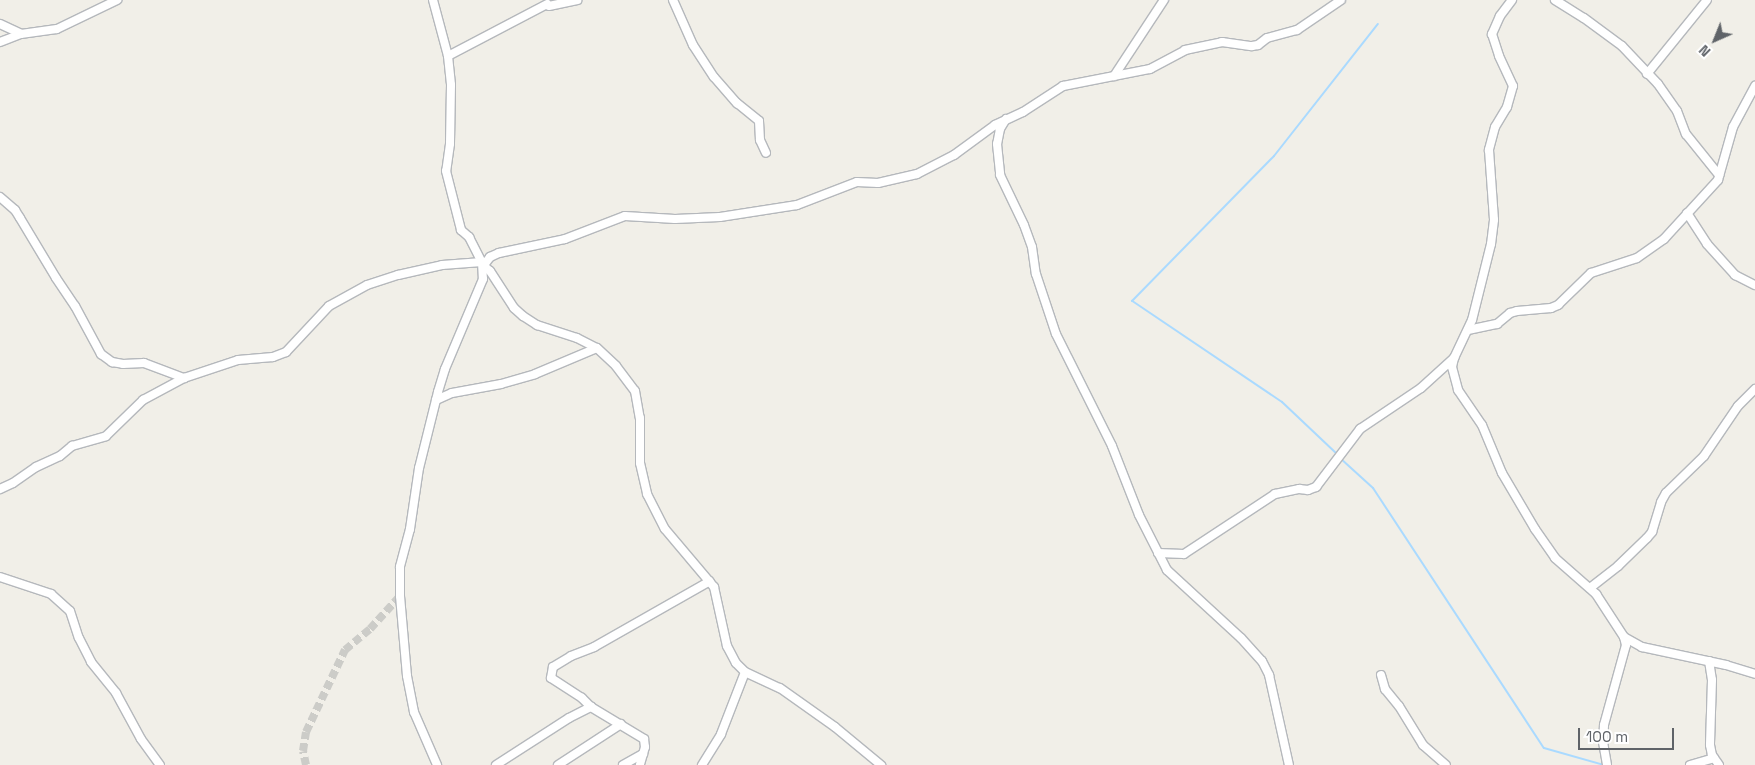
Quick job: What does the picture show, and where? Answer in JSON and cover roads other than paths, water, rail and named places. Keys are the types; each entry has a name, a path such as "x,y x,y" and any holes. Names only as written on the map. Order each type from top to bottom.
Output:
{"street":[{"path":"0,42 21,34 57,29 117,0"},
{"path":"433,0 448,56 451,115 446,171 461,230 469,237 483,264 514,308 537,324 577,338 597,348 616,366 635,391 640,418 639,448 642,479 652,506 665,529 710,581 716,591 727,646 736,663 746,672 780,688 848,736 881,765"},
{"path":"448,56 548,5 577,0"},
{"path":"673,0 693,45 714,76 729,95 759,121 760,140 766,153"},
{"path":"1114,76 1164,0"},
{"path":"0,489 13,483 36,467 60,456 72,446 106,436 143,400 184,378 238,360 274,356 286,352 329,306 367,285 398,275 442,265 483,264 490,257 499,253 565,239 625,216 675,219 720,217 797,205 857,182 878,182 917,174 954,155 1007,118 1023,112 1063,86 1150,69 1175,54 1222,42 1252,46 1267,38 1297,30 1341,0"},
{"path":"1512,0 1500,16 1492,34 1499,56 1512,82 1513,91 1495,127 1489,150 1494,220 1481,288 1468,330 1454,358 1452,367 1458,390 1482,425 1502,473 1535,530 1555,558 1590,588 1624,637 1626,645 1604,725 1607,765"},
{"path":"1555,0 1584,18 1622,46 1658,84 1677,111 1686,134 1720,175"},
{"path":"1647,74 1707,0"},
{"path":"0,24 21,34"},
{"path":"1468,330 1497,324 1510,313 1517,311 1543,310 1558,305 1591,273 1637,258 1657,245 1713,187 1720,175 1733,127 1755,86"},
{"path":"1007,118 1000,129 998,144 1000,175 1027,232 1036,274 1056,334 1112,446 1139,515 1167,570 1241,638 1262,661 1269,674 1289,765"},
{"path":"0,197 15,210 75,306 101,354 112,362 123,364 144,363 184,378"},
{"path":"1687,213 1707,244 1735,275 1755,285"},
{"path":"437,765 414,712 407,676 400,596 401,559 410,528 419,468 436,400 445,369 483,279 483,264"},
{"path":"436,400 452,393 501,384 535,374 597,348"},
{"path":"1158,554 1184,554 1275,494 1299,489 1308,490 1316,487 1360,429 1421,388 1454,358"},
{"path":"1590,588 1618,566 1652,532 1661,502 1666,494 1704,456 1738,406 1755,389"},
{"path":"0,576 51,594 70,611 79,638 91,662 116,693 141,739 160,765"},
{"path":"640,765 644,739 591,707 582,698 551,678 553,667 571,656 594,648 710,581"},
{"path":"1624,637 1642,646 1709,661 1755,674"},
{"path":"1690,765 1717,762 1710,745 1712,680 1709,661"},
{"path":"702,765 721,734 746,672"},
{"path":"1382,676 1385,689 1399,706 1423,745 1446,765"},
{"path":"496,765 569,718 591,707"},
{"path":"558,765 621,724"},
{"path":"623,765 643,754"}],"waterway":[{"path":"1337,454 1282,402 1132,301 1274,156 1378,24"},
{"path":"1340,458 1373,488 1544,748 1604,765"}],"tunnel":[{"path":"306,765 303,751 306,732 345,650 370,629 400,596"}]}
